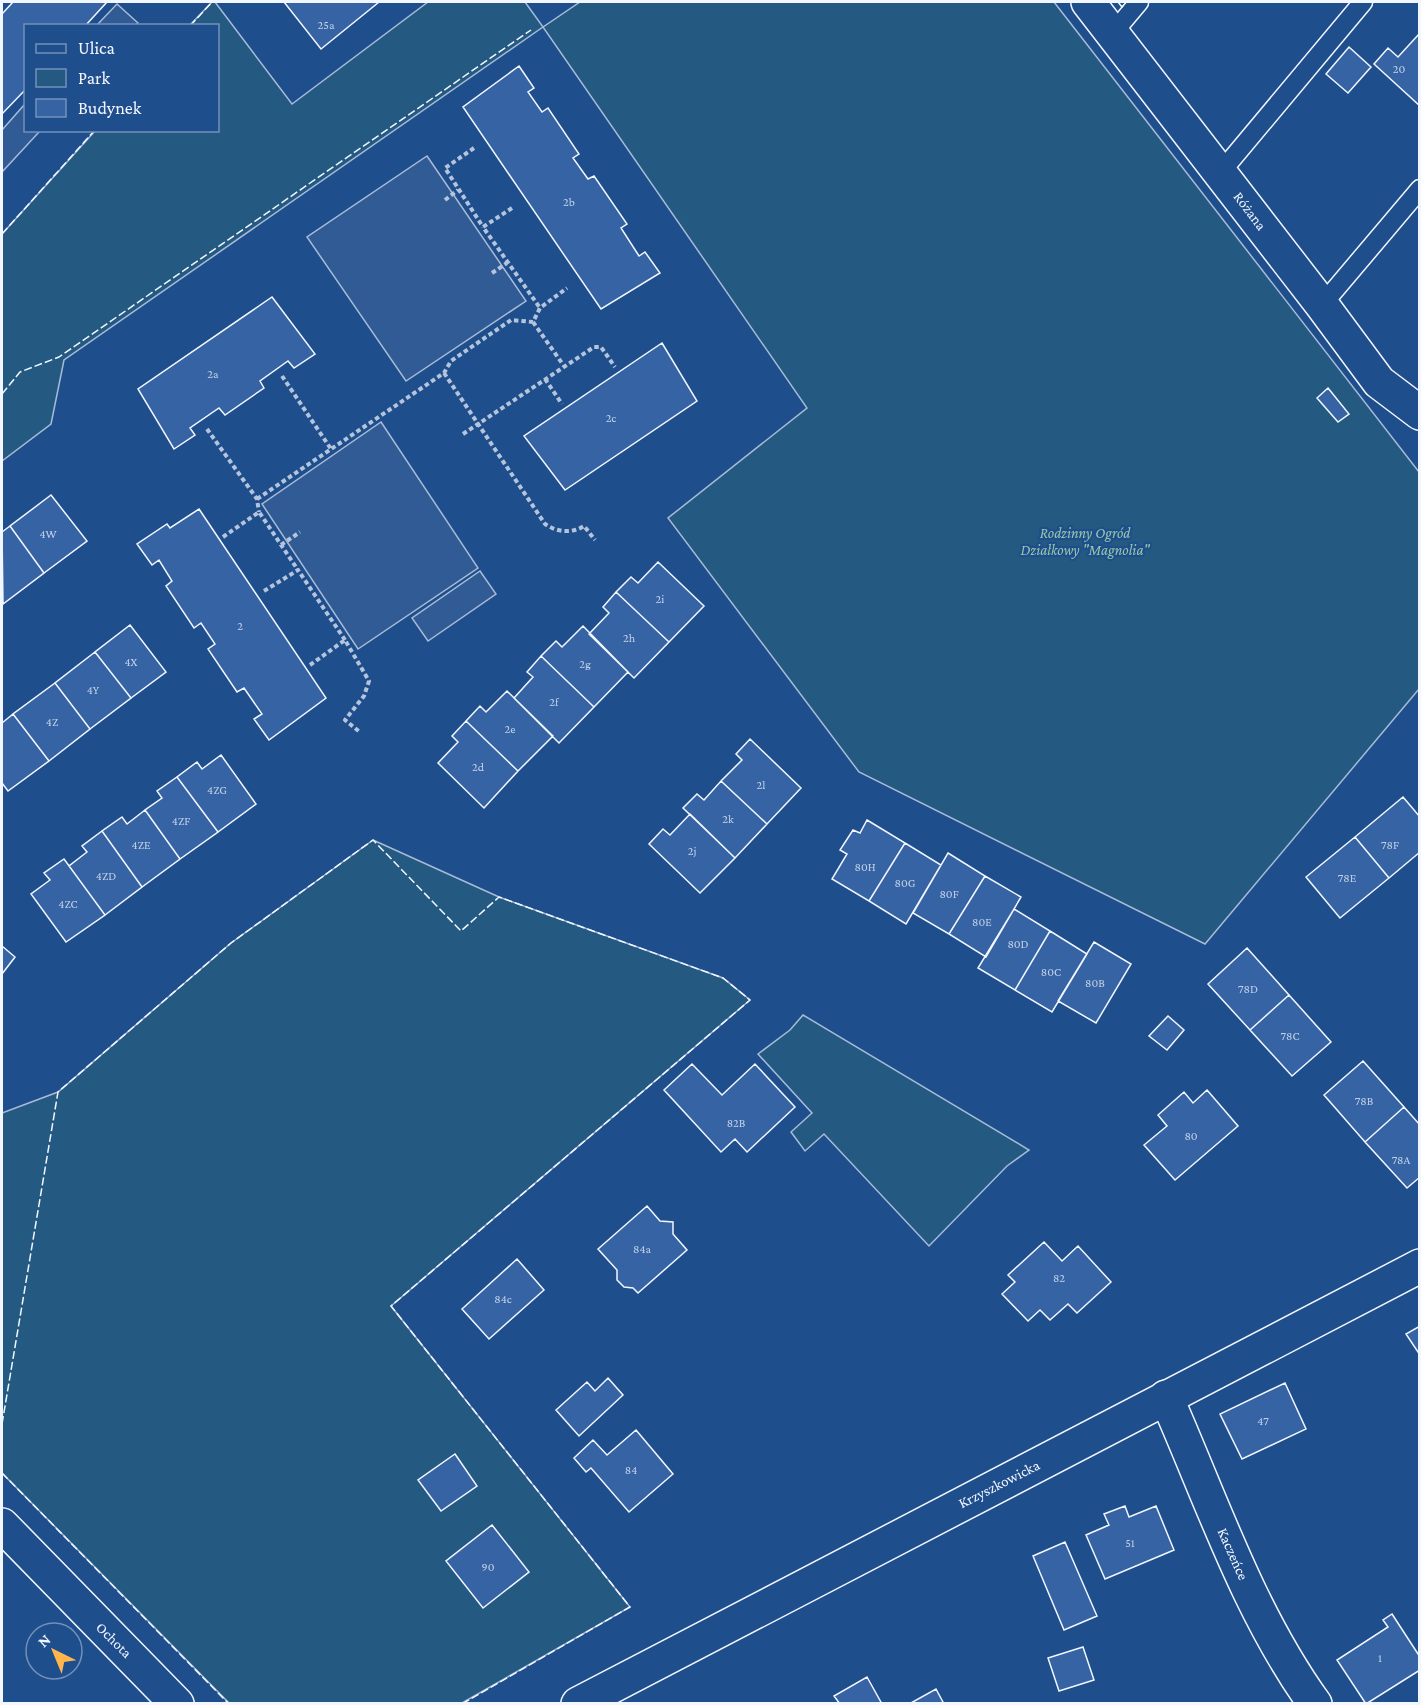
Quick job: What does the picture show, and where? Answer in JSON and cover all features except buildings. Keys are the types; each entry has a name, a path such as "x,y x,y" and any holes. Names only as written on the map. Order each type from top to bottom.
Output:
{"street":[{"name":"Różana","path":"1088,2 1221,172 1378,382 1419,413"},
{"name":"Krzyszkowicka","path":"578,1704 1419,1266"},
{"name":"Kaczeńce","path":"1166,1397 1206,1495 1258,1609 1290,1670 1315,1704"},
{"name":"Ochota","path":"2,1525 177,1704"}],"lane":[{"path":"1113,33 1138,2"},
{"path":"1221,172 1363,2"},
{"path":"1322,305 1419,189"}],"path":[{"path":"474,148 445,168 507,263 540,308"},
{"path":"445,200 459,190"},
{"path":"483,227 512,208"},
{"path":"492,273 507,263"},
{"path":"532,322 540,308 567,288"},
{"path":"257,499 444,373 451,361 511,320 532,322 564,366"},
{"path":"463,435 594,347 601,347 615,367"},
{"path":"444,373 545,524 556,531 578,529 584,526 595,540"},
{"path":"282,376 331,449"},
{"path":"545,379 562,404"},
{"path":"207,429 257,499 259,512 345,640 369,681 363,696 345,720 361,733"},
{"path":"224,537 259,512"},
{"path":"281,545 300,532"},
{"path":"264,591 298,570"},
{"path":"310,665 345,640"}],"green space":[{"path":"212,2 215,2 292,104 428,2 525,2 543,27 64,360 51,424 2,461 2,234 94,132 219,132 219,24 191,24"},
{"name":"Rodzinny Ogród Działkowy \"Magnolia\"","path":"580,2 1054,2 1419,472 1419,689 1205,944 859,772 668,518 807,408 543,27"},
{"path":"373,840 499,897 723,978 750,1000 391,1306 630,1607 462,1703 229,1703 2,1473 2,1113 58,1092 231,943"},
{"path":"803,1015 1029,1150 1007,1166 929,1246 824,1134 805,1151 791,1132 812,1113 758,1054 790,1030"}],"shaded area":[{"path":"117,4 138,23 137,24 98,24"},
{"path":"24,105 24,132 39,132 2,172 2,130"},
{"path":"427,156 526,301 406,381 307,237"},
{"path":"381,422 478,568 358,649 262,504"},
{"path":"480,571 496,594 428,641 412,618"}],"fence":[{"path":"192,24 212,2"},
{"path":"1118,2 1122,7 1126,2"},
{"path":"2,394 20,372 59,357 531,30"},
{"path":"2,234 93,132"},
{"path":"2,1424 58,1092 231,943 373,840 461,931 499,897 723,978 750,1000 391,1306 630,1607 462,1704"},
{"path":"2,1473 229,1704"}]}
